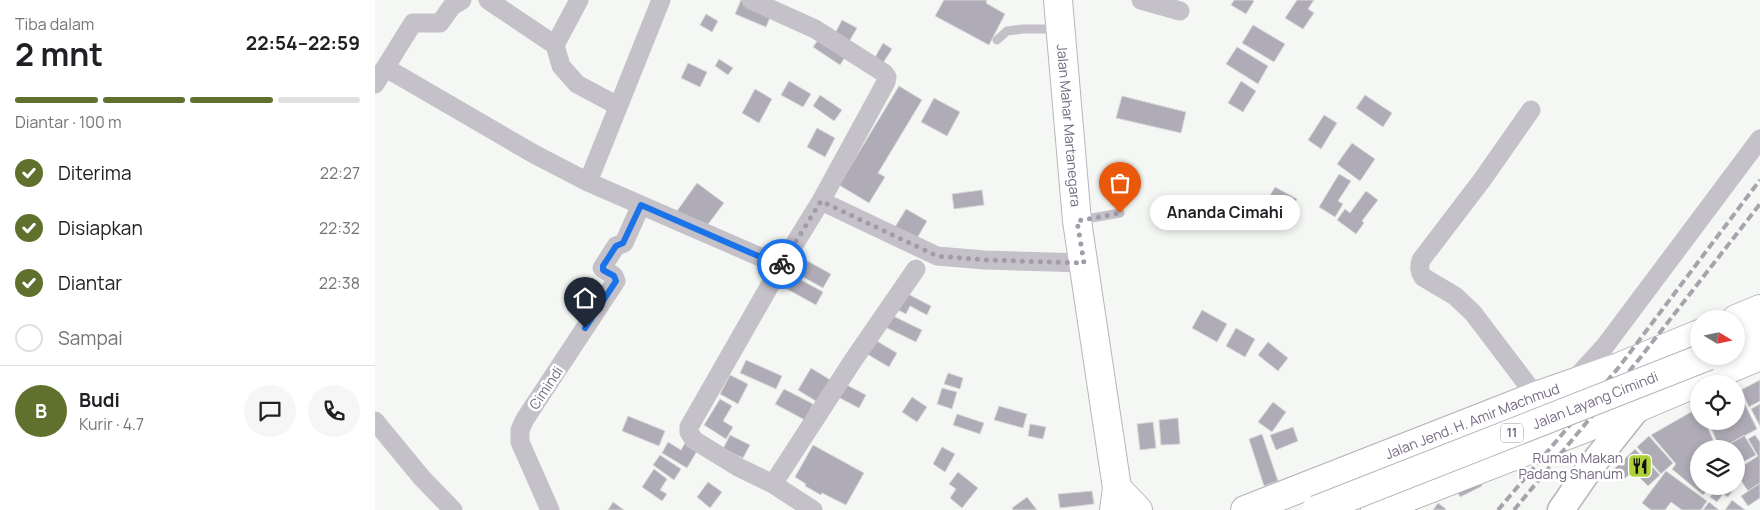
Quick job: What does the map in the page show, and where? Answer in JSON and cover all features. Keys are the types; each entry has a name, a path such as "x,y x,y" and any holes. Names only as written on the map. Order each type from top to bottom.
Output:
{"main road":[{"name":"Jalan Mahar Martanegara","path":"1055,9 1077,221 1115,499 1138,510"},
{"path":"1745,315 1760,309"},
{"path":"1745,342 1760,336"},
{"name":"Jalan Jend. H. Amir Machmud","path":"1245,510 1411,444 1690,338"},
{"path":"1561,510 1592,465 1637,408 1690,352"},
{"name":"11","path":"1375,510 1425,496 1760,356"},
{"name":"Jalan Layang Cimindi","path":"1316,510 1690,363"},
{"path":"1411,444 1425,496"}],"street":[{"path":"375,84 413,23 440,23 452,6 462,0"},
{"path":"488,0 555,45 561,66 577,84 618,106"},
{"path":"555,45 579,0"},
{"path":"587,182 661,0"},
{"path":"751,0 815,29 884,73 887,77 821,201 781,266 689,428 689,432 694,440 738,467 773,484 813,510"},
{"path":"1141,0 1180,11"},
{"path":"386,68 534,154 587,182 781,266"},
{"path":"1531,110 1482,180 1421,260 1419,266 1423,277 1455,296 1473,313 1536,396"},
{"path":"1570,384 1605,346 1760,139"},
{"path":"821,201 937,256 985,260 1084,263"},
{"name":"Cimindi","path":"550,510 520,442 520,430 525,419 616,281 614,276 603,270 603,266 616,246 623,243 641,205"},
{"path":"773,484 852,362 916,269"},
{"path":"375,421 422,478 453,510"}],"lane":[{"path":"997,40 1007,32 1023,29 1055,9"},
{"path":"1077,221 1120,213"}],"building":[{"path":"741,0 772,13 766,27 735,14"},
{"path":"944,0 987,0 986,3 1005,14 989,45 935,16"},
{"path":"1234,0 1254,1 1246,14 1231,5"},
{"path":"1297,0 1314,0 1308,9 1314,13 1303,29 1285,18"},
{"path":"706,14 718,21 712,32 700,25"},
{"path":"842,20 857,28 846,47 832,39"},
{"path":"1253,25 1285,44 1274,62 1242,43"},
{"path":"821,36 847,54 840,65 813,47"},
{"path":"883,43 892,49 881,66 873,61"},
{"path":"1237,47 1268,66 1258,84 1226,64"},
{"path":"719,59 733,68 728,75 715,66"},
{"path":"688,63 707,72 700,87 681,78"},
{"path":"789,81 811,94 803,107 781,95"},
{"path":"1241,81 1256,91 1243,112 1228,103"},
{"path":"899,86 922,100 878,173 885,177 869,203 839,185"},
{"path":"755,89 772,99 759,123 742,113"},
{"path":"820,95 842,110 834,121 813,106"},
{"path":"1365,95 1392,113 1383,127 1356,108"},
{"path":"1122,96 1186,112 1181,133 1116,118"},
{"path":"934,98 960,112 947,136 921,122"},
{"path":"1324,115 1337,123 1321,149 1308,140"},
{"path":"817,128 835,138 825,157 807,147"},
{"path":"1352,143 1375,159 1360,181 1337,164"},
{"path":"1339,174 1351,181 1338,201 1343,204 1335,217 1319,207"},
{"path":"697,183 724,203 703,231 677,211"},
{"path":"1275,187 1297,199 1284,221 1262,209"},
{"path":"982,190 984,205 954,209 952,194"},
{"path":"1366,191 1378,200 1362,221 1364,223 1356,234 1337,220 1345,209 1350,213"},
{"path":"906,209 927,221 916,240 895,227"},
{"path":"793,253 831,274 823,288 785,267"},
{"path":"783,270 823,292 816,305 776,283"},
{"path":"906,293 931,306 927,315 910,306 906,314 898,310"},
{"path":"1202,310 1227,324 1217,342 1192,328"},
{"path":"891,315 922,330 916,342 885,327"},
{"path":"1236,328 1255,339 1245,357 1226,346"},
{"path":"875,340 897,353 889,367 867,354"},
{"path":"1268,342 1288,358 1278,371 1258,355"},
{"path":"746,360 782,376 776,389 740,373"},
{"path":"811,368 832,381 819,403 798,390"},
{"path":"948,373 963,378 960,389 944,384"},
{"path":"730,375 748,384 738,404 720,394"},
{"path":"1760,380 1760,401 1749,407 1745,398 1745,388"},
{"path":"845,384 866,395 859,408 838,397"},
{"path":"942,388 957,392 952,409 937,404"},
{"path":"784,389 813,404 805,420 775,404"},
{"path":"912,397 927,407 917,422 902,412"},
{"path":"720,399 732,406 723,421 733,427 726,439 704,425"},
{"path":"1273,402 1286,412 1272,432 1258,422"},
{"path":"1745,404 1757,429 1737,440 1716,440 1712,430 1745,430"},
{"path":"1760,404 1760,426 1751,409"},
{"path":"999,406 1027,414 1023,428 994,420"},
{"path":"1690,413 1690,430 1709,430 1713,440 1690,440 1690,484 1672,469 1676,464 1651,435"},
{"path":"957,414 984,423 980,434 953,425"},
{"path":"628,416 665,431 659,446 622,431"},
{"path":"1178,418 1180,444 1161,445 1159,420"},
{"path":"1153,422 1156,448 1140,450 1137,424"},
{"path":"1030,424 1046,427 1043,439 1028,436"},
{"path":"1293,427 1298,441 1276,450 1270,435"},
{"path":"1262,434 1278,481 1264,486 1249,439"},
{"path":"730,435 750,445 743,458 723,449"},
{"path":"1744,435 1756,455 1745,461 1745,440 1736,440"},
{"path":"1755,435 1760,442 1760,483 1748,491 1745,486 1745,464 1758,456 1748,439"},
{"path":"1649,436 1673,463 1661,474 1637,447"},
{"path":"668,442 681,450 685,443 697,451 687,468 662,453"},
{"path":"813,445 864,473 846,505 822,493 821,495 805,486 806,484 795,477"},
{"path":"942,447 955,454 945,472 933,464"},
{"path":"1635,449 1645,460 1621,482 1611,472"},
{"path":"660,455 681,469 674,480 653,465"},
{"path":"1646,460 1660,475 1648,486 1634,472"},
{"path":"654,469 667,479 660,490 667,494 662,501 642,487"},
{"path":"1666,471 1690,489 1690,495 1699,495 1707,501 1701,510 1682,510 1671,502 1665,510 1651,510 1642,503"},
{"path":"958,472 978,488 962,508 950,498 956,489 949,484"},
{"path":"1477,476 1482,486 1460,497 1455,487"},
{"path":"708,482 722,492 710,508 697,497"},
{"path":"1760,483 1760,498 1748,506 1741,496"},
{"path":"1092,491 1094,504 1060,508 1058,494"},
{"path":"1711,495 1722,495 1717,502 1710,497"},
{"path":"1027,497 1037,510 1013,510 1012,508"},
{"path":"1732,500 1745,510 1725,510"},
{"path":"613,502 624,510 608,510"},
{"path":"1709,502 1719,510 1703,510"},
{"path":"1438,503 1446,509 1433,510"}],"railway":[{"path":"1498,510 1619,367 1760,180"},
{"path":"1514,510 1640,358 1760,204"}],"way so far":[{"path":"782,264 821,201 937,256 985,260 1084,263 1077,221 1120,213"}],"place":[{"name":"Ananda Cimahi","path":"1120,213"},
{"name":"Rumah Makan Padang Shanum","path":"1640,466"}],"route":[{"path":"585,328 616,281 614,276 602,268 617,244 621,245 623,243 641,205 781,266 782,264"}]}
